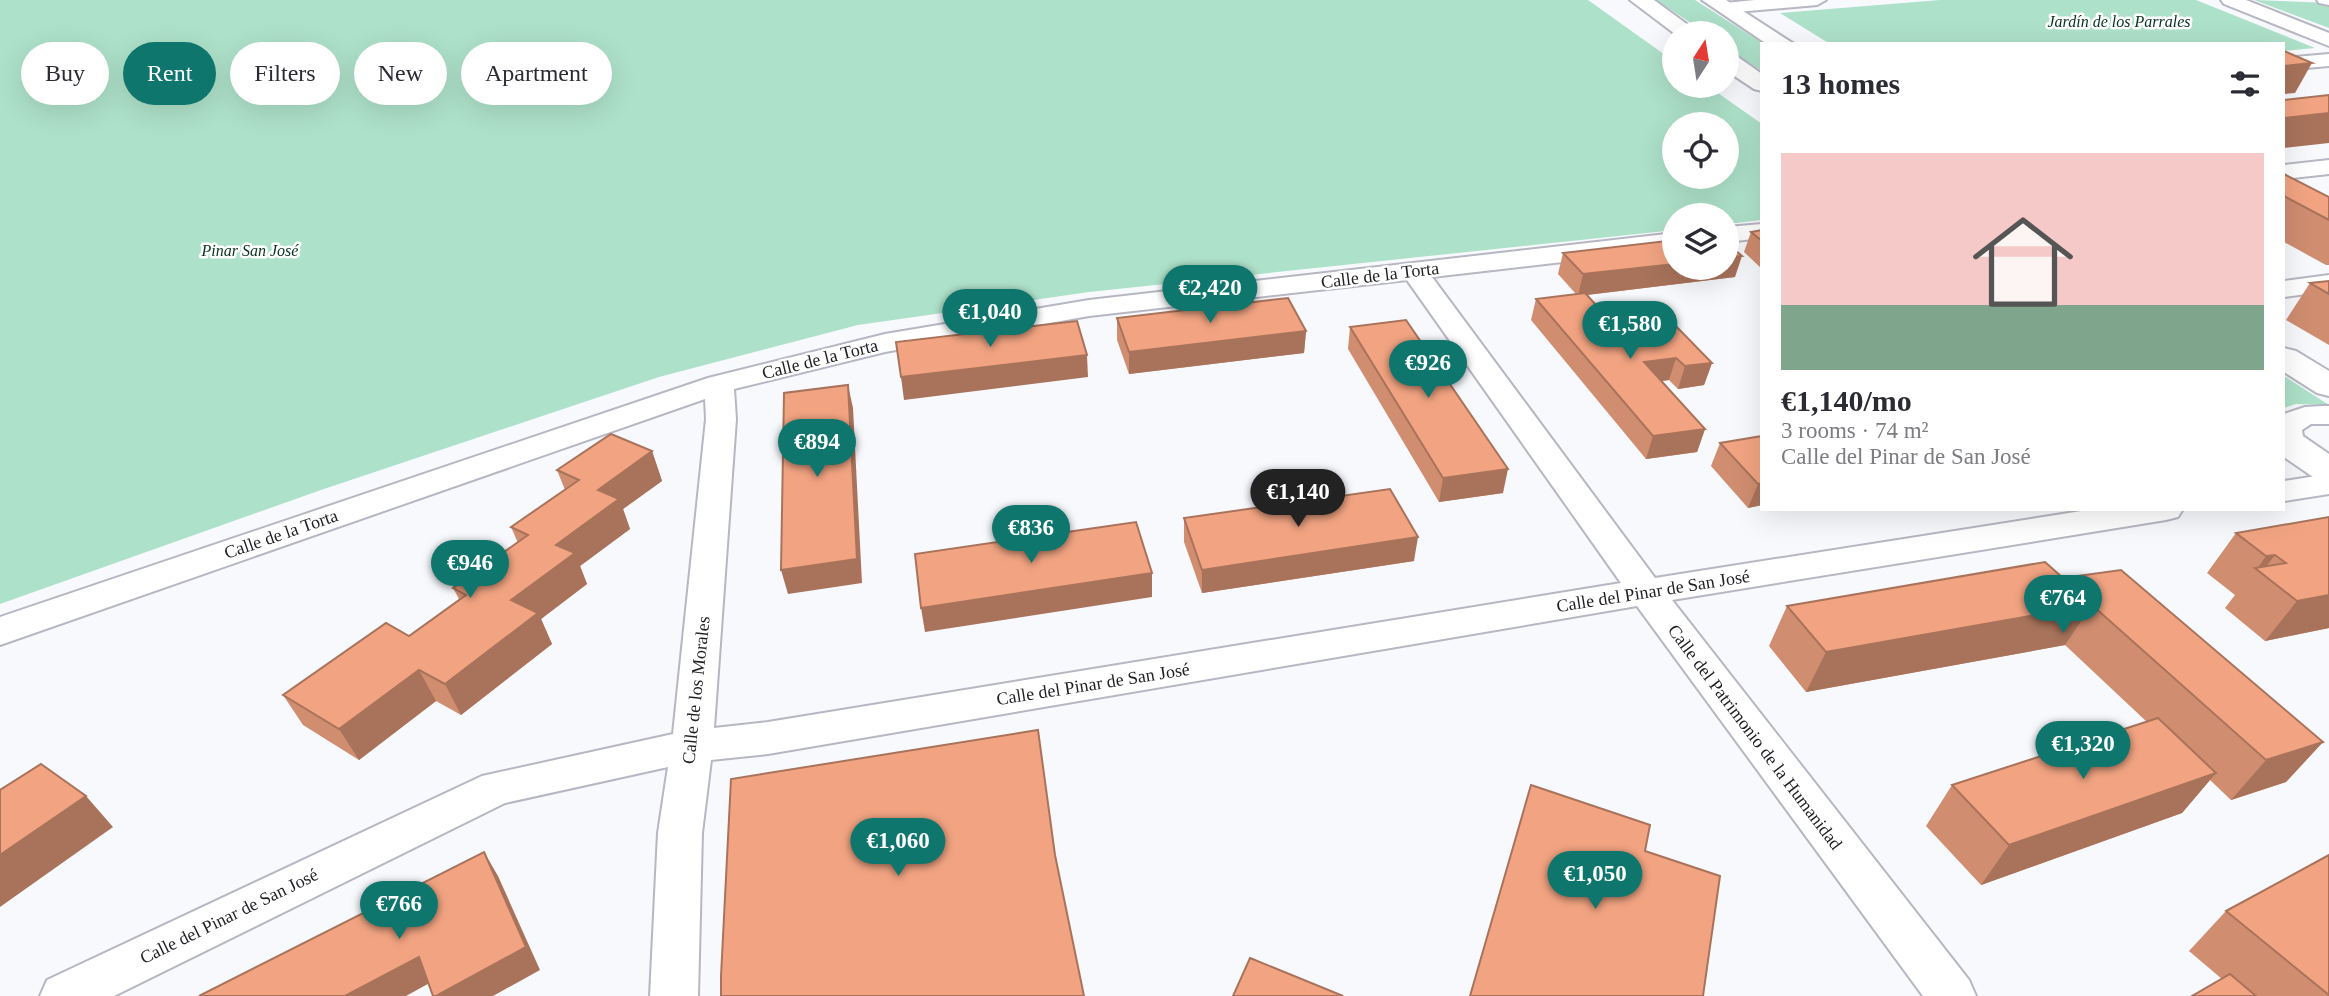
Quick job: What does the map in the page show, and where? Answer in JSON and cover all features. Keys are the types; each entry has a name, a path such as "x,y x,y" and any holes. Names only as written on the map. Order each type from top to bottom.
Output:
{"street":[{"path":"1640,0 1671,21"},
{"path":"1718,4 1817,0"},
{"path":"2230,0 2329,40"},
{"path":"1718,4 1780,42"},
{"path":"2285,64 2329,60"},
{"path":"1740,69 1760,84"},
{"path":"2285,172 2329,167"},
{"path":"1739,234 1760,231"},
{"name":"Calle de la Torta","path":"0,631 719,384 885,343 1089,308 1662,242"},
{"name":"Calle del Patrimonio de la Humanidad","path":"1414,271 1646,592 1952,996"},
{"path":"2285,289 2329,283"},
{"path":"2285,359 2329,386"},
{"name":"Calle de los Morales","path":"674,996 680,833 692,746 721,419 719,384"},
{"path":"2329,415 2303,416 2291,422 2286,429 2286,441 2329,471"},
{"path":"2285,491 2329,484"},
{"name":"Calle del Pinar de San José","path":"64,996 497,788 692,746 768,738 1646,592 2153,511"}],"green space":[{"name":"Pinar San José","path":"0,0 1588,0 1662,53 1662,98 1725,98 1760,123 1760,220 1739,223 1739,203 1662,203 1662,231 1089,292 858,325 659,377 321,490 0,604"},
{"path":"1656,0 1695,0 1728,21 1688,21"},
{"name":"Jardín de los Parrales","path":"1940,0 2196,0 2315,48 2285,51 2285,42 1827,42 1780,13"},
{"path":"2254,0 2329,3 2329,28"},
{"path":"1740,29 1761,42 1760,70 1740,57"},
{"path":"2285,377 2329,405 2296,404 2285,408"}],"building":[{"path":"2285,51 2312,63 2285,66"},
{"path":"2329,95 2329,113 2285,118 2285,100"},
{"path":"2285,175 2329,197 2329,220 2285,197"},
{"path":"1760,230 1760,239 1751,232"},
{"path":"1662,242 1662,265 1583,274 1563,253"},
{"path":"2329,281 2329,294 2310,283"},
{"path":"1585,293 1630,342 1649,340 1637,327 1672,322 1712,363 1685,366 1676,358 1644,362 1705,429 1653,436 1536,299"},
{"path":"1288,298 1306,331 1129,352 1117,318"},
{"path":"1406,320 1508,469 1443,478 1350,327"},
{"path":"1077,321 1087,355 901,377 896,342"},
{"path":"848,385 857,559 781,570 784,393"},
{"path":"611,434 652,451 598,490 619,499 556,545 575,553 511,600 538,613 445,684 419,670 339,729 283,695 386,623 409,636 466,595 453,588 528,535 511,527 579,480 557,470"},
{"path":"1760,436 1760,484 1758,484 1720,443"},
{"path":"1390,489 1418,537 1202,570 1184,518"},
{"path":"2329,517 2329,595 2297,601 2255,568 2286,563 2275,555 2266,556 2236,533"},
{"path":"1136,522 1152,573 921,608 915,554"},
{"path":"2045,562 2063,578 2121,570 2323,742 2266,760 2092,605 1826,652 1787,606"},
{"path":"2158,718 2216,773 2009,845 1952,785"},
{"path":"1038,730 1055,855 1084,996 721,996 731,779"},
{"path":"41,764 86,796 0,855 0,790"},
{"path":"1531,785 1650,825 1645,851 1720,876 1703,996 1470,996"},
{"path":"484,852 526,947 436,996 433,996 419,957 345,996 199,996"},
{"path":"2329,855 2329,995 2226,911"},
{"path":"1250,958 1343,996 1233,996"},
{"path":"2230,974 2256,996 2192,996"}]}
